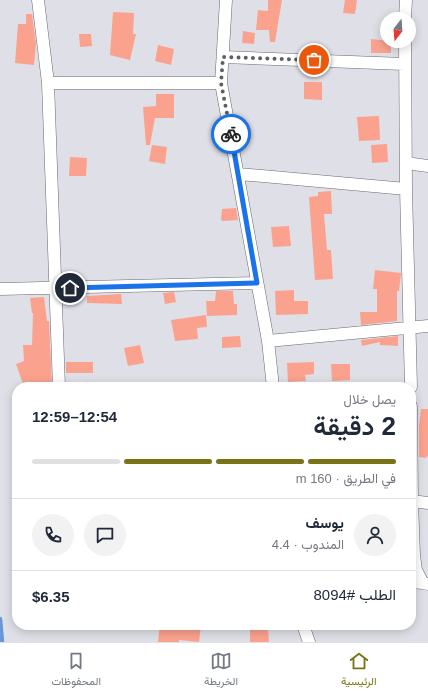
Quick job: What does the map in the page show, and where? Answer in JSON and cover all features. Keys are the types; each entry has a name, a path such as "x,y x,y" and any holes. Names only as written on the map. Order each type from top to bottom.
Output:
{"street":[{"path":"38,0 48,83 59,382"},
{"path":"226,0 221,83 239,174 268,341 272,382"},
{"path":"405,12 406,0"},
{"path":"405,48 406,190 411,382"},
{"path":"223,57 404,64"},
{"path":"48,83 221,83"},
{"path":"406,163 428,166"},
{"path":"239,174 406,190"},
{"path":"0,289 55,289 257,283"},
{"path":"268,341 410,326 428,326"},
{"path":"416,501 428,502"},
{"path":"416,570 421,583"},
{"path":"305,630 309,642"}],"building":[{"path":"268,0 282,0 275,42 270,42 269,30 256,30 258,10 268,11"},
{"path":"345,0 357,0 355,14 343,13"},
{"path":"113,12 134,13 133,34 136,34 130,60 110,55"},
{"path":"26,14 32,14 36,44 34,65 15,63 18,24 26,24"},
{"path":"243,31 255,33 254,44 242,43"},
{"path":"79,34 91,34 92,46 80,47"},
{"path":"371,39 380,40 380,48 391,48 391,53 371,53"},
{"path":"158,45 174,49 171,65 155,61"},
{"path":"304,82 322,82 322,100 304,99"},
{"path":"156,94 174,94 174,118 155,118 150,145 146,145 143,107 156,106"},
{"path":"379,116 380,140 359,141 357,117"},
{"path":"387,144 388,162 372,163 371,145"},
{"path":"152,145 167,147 165,164 149,161"},
{"path":"70,157 87,158 86,176 69,176"},
{"path":"331,191 332,214 324,214 327,250 331,250 333,279 315,280 309,197 318,196 318,192"},
{"path":"236,208 238,220 221,220 222,209"},
{"path":"289,226 291,246 273,247 271,227"},
{"path":"375,270 401,273 399,291 397,291 397,321 361,325 360,312 377,312 377,289 373,289"},
{"path":"294,290 294,301 308,301 308,314 276,315 275,291"},
{"path":"216,291 233,291 234,304 237,304 237,315 207,316 206,301 215,301"},
{"path":"174,292 176,302 165,304 163,293"},
{"path":"121,294 122,304 87,303 87,296"},
{"path":"44,297 47,321 49,321 52,382 22,382 16,364 24,361 23,345 32,345 33,313 30,298"},
{"path":"206,315 207,327 197,328 198,339 175,341 171,320"},
{"path":"240,336 241,347 222,348 222,337"},
{"path":"398,336 398,346 380,345 380,342 362,346 361,340"},
{"path":"140,345 144,363 128,366 124,348"},
{"path":"66,362 93,362 93,373 66,373"},
{"path":"314,362 314,374 305,375 306,381 288,382 287,363"},
{"path":"331,364 350,364 350,380 332,381"},
{"path":"421,409 428,409 428,456 425,458 419,457 419,426"},
{"path":"159,630 200,630 199,642 179,640 179,642 158,642"},
{"path":"250,630 268,630 269,642 250,642"}],"waterway":[{"path":"0,619 2,642"}],"way so far":[{"path":"231,134 221,83 223,57 314,60"}],"route":[{"path":"70,288 257,283 231,134"}]}
